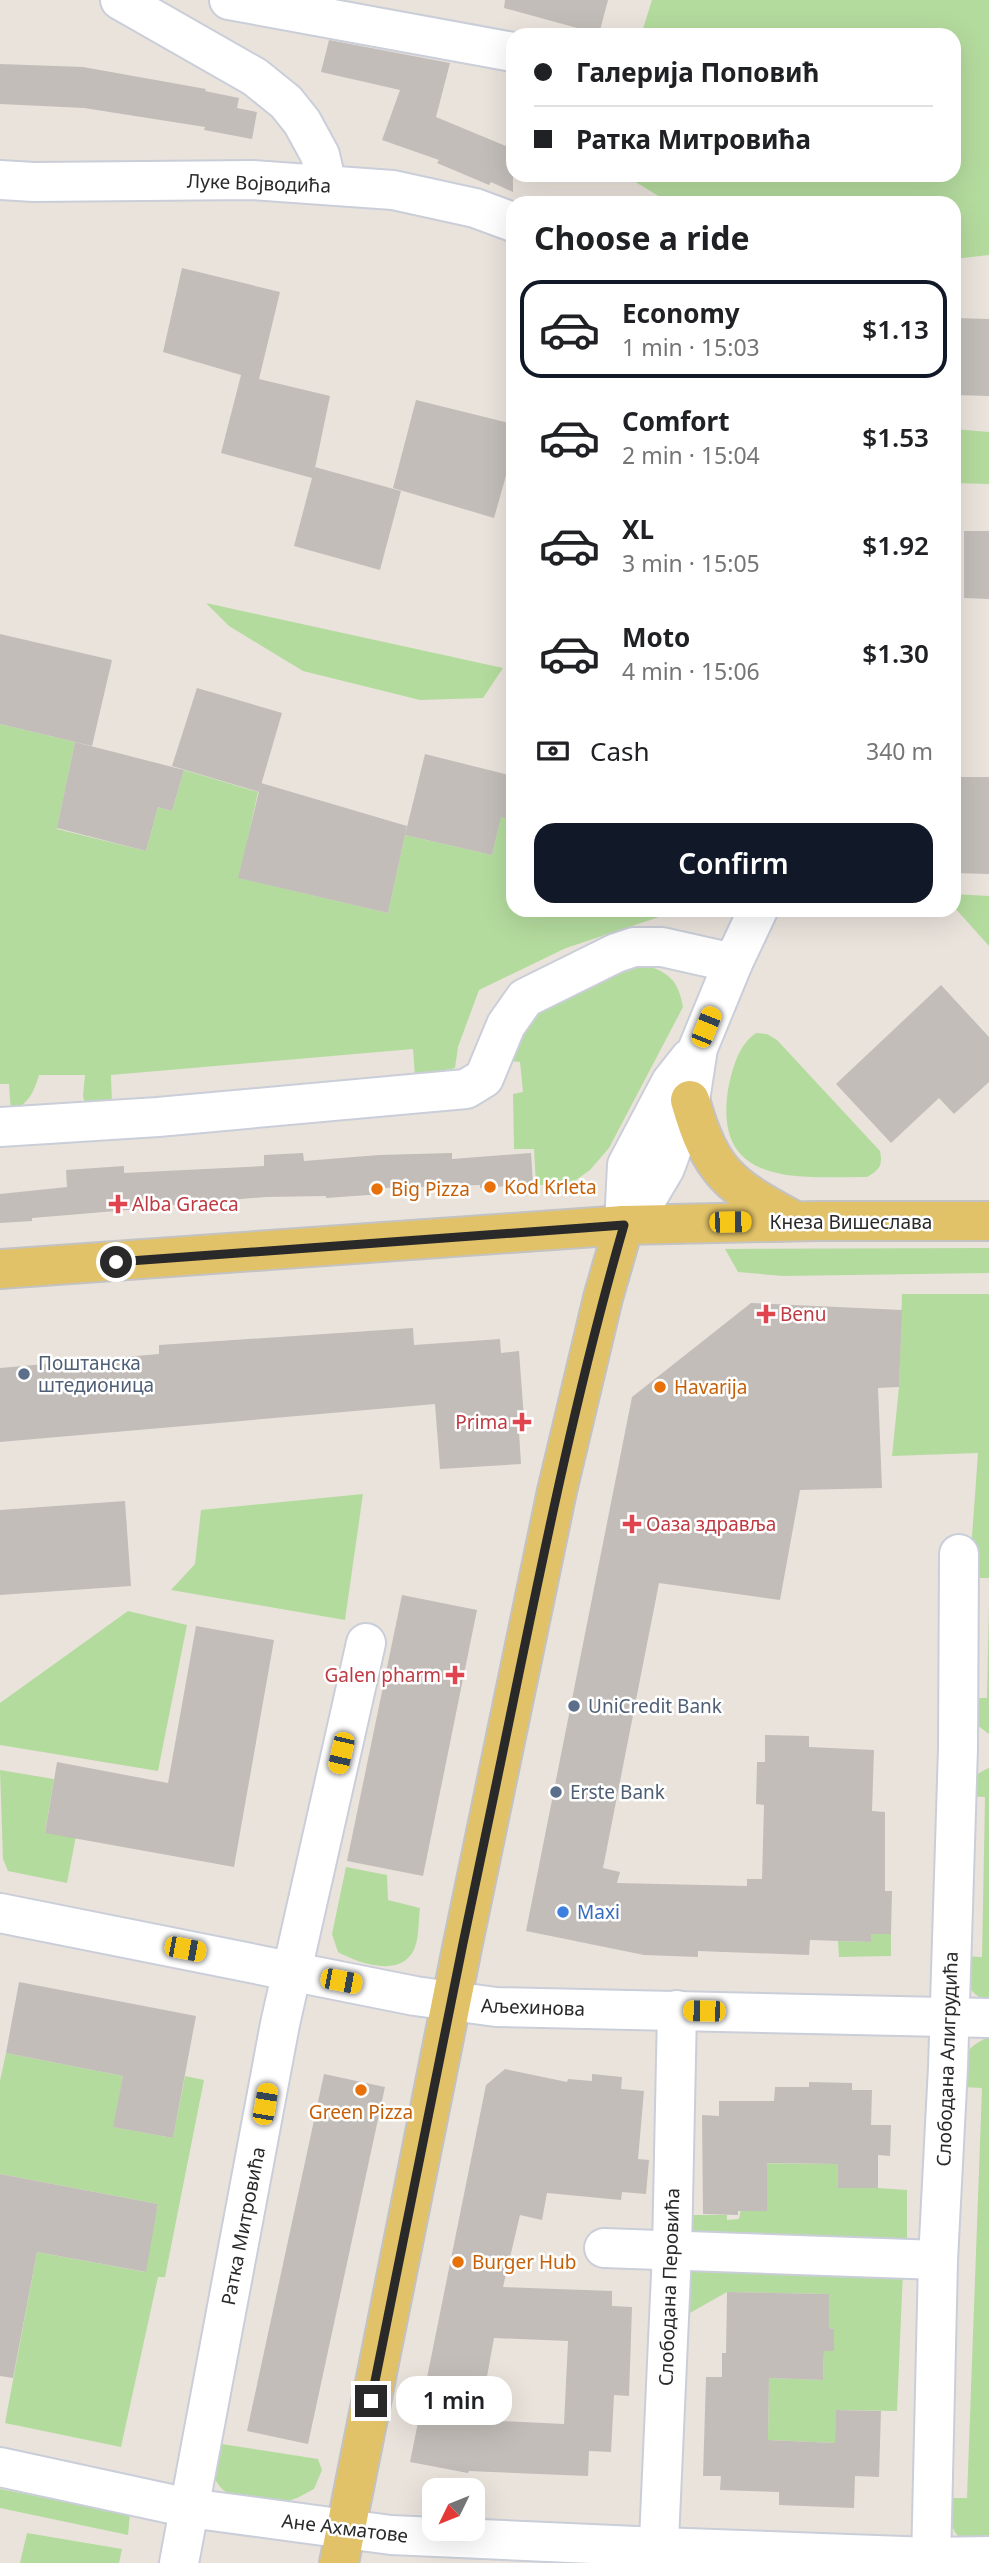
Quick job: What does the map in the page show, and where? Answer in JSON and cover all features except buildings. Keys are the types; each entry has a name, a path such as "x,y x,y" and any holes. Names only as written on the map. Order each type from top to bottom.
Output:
{"main road":[{"path":"690,1100 708,1150 729,1180 743,1192 797,1222"},
{"name":"Кнеза Вишеслава","path":"0,1269 624,1225 989,1221"},
{"path":"343,2546 555,1504 603,1298 624,1225"}],"street":[{"path":"120,0 255,77 286,102 302,122 320,155 327,185"},
{"path":"229,0 506,51"},
{"name":"Луке Војводића","path":"0,180 252,180 393,190 475,208 506,219"},
{"path":"624,1225 643,1205 654,1188 690,1100 698,1048 755,917"},
{"path":"0,1127 158,1117 466,1089 484,1078 504,1030 525,998 616,953 634,947 662,947 733,963"},
{"path":"624,1225 627,1165 671,1082 698,1048"},
{"name":"Слободана Алигрудића","path":"930,2560 938,2260 948,2067 958,1748 960,1554"},
{"name":"Ратка Митровића","path":"179,2563 280,2024 366,1643"},
{"name":"Аљехинова","path":"0,1913 452,2002 496,2007 989,2018"},
{"name":"Слободана Перовића","path":"658,2555 672,2251 677,2010"},
{"path":"604,2248 938,2260"},
{"name":"Ане Ахматове","path":"0,2467 189,2508 343,2546 461,2540 658,2555 930,2560 989,2556"}],"green space":[{"path":"652,0 989,0 989,255 961,258 961,196 658,196 636,182 961,182 961,28 643,28"},
{"path":"961,430 989,432 989,484 961,483"},
{"path":"206,603 503,668 483,698 420,700 303,671 229,626"},
{"path":"0,724 75,742 57,829 146,851 158,807 172,811 184,770 258,792 239,878 388,913 405,835 492,855 501,816 506,814 506,917 659,917 566,948 479,990 458,1047 455,1068 415,1077 413,1049 111,1075 112,1105 86,1107 83,1096 85,1075 39,1075 29,1098 11,1113 9,1084 0,1084"},
{"path":"961,894 989,896 989,946 961,915"},
{"path":"634,963 654,968 668,976 681,996 683,1007 609,1148 590,1170 569,1185 536,1185 534,1149 514,1149 513,1094 523,1092 520,1062 510,1061 516,1038 534,1014"},
{"path":"756,1033 767,1034 777,1040 880,1151 881,1160 875,1172 867,1177 790,1175 767,1170 748,1161 734,1145 727,1122 728,1090 740,1051"},
{"path":"989,1248 989,1273 783,1276 738,1272 725,1249"},
{"path":"902,1294 989,1294 989,1578 969,1578 978,1453 892,1456 899,1387"},
{"path":"363,1494 345,1620 171,1590 195,1564 201,1510"},
{"path":"989,1603 989,1734 977,1725 966,1698 987,1698"},
{"path":"128,1611 187,1625 158,1771 0,1745 0,1703"},
{"path":"989,1768 989,2001 971,1989 960,1956 982,1957 985,1797 964,1796 973,1779"},
{"path":"0,1770 54,1779 45,1832 76,1836 67,1883 8,1871 3,1859"},
{"path":"346,1867 387,1875 388,1900 420,1908 416,1946 403,1962 374,1965 338,1952 332,1934"},
{"path":"871,1934 891,1934 891,1956 839,1957 838,1941 871,1942"},
{"path":"989,2037 989,2546 967,2541 956,2533 952,2527 947,2498 967,2498 982,2088 961,2087 962,2069 965,2056 973,2046"},
{"path":"6,2053 123,2076 114,2127 173,2138 185,2076 204,2080 165,2277 158,2277 121,2447 5,2423 37,2252 145,2272 158,2204 0,2174 0,2081"},
{"path":"749,2163 838,2164 878,2188 907,2190 907,2248 687,2241 689,2215 727,2215 727,2220 739,2219"},
{"path":"683,2261 903,2271 897,2411 837,2410 835,2443 768,2440 769,2378 823,2380 824,2351 834,2351 834,2329 829,2328 829,2294 727,2292 681,2318"},
{"path":"215,2443 318,2459 322,2470 314,2489 295,2499 266,2503 243,2500 224,2490 216,2482 212,2471"},
{"path":"0,2489 130,2514 128,2535 0,2508"},
{"path":"27,2533 122,2549 119,2563 20,2563"}],"place":[{"name":"Kod Krleta","path":"490,1187"},
{"name":"Big Pizza","path":"377,1189"},
{"name":"Alba Graeca","path":"118,1204"},
{"name":"Benu","path":"766,1314"},
{"name":"Поштанска штедионица","path":"24,1374"},
{"name":"Havarija","path":"660,1387"},
{"name":"Prima","path":"522,1422"},
{"name":"Оаза здравља","path":"632,1524"},
{"name":"Galen pharm","path":"455,1675"},
{"name":"UniCredit Bank","path":"574,1706"},
{"name":"Erste Bank","path":"556,1792"},
{"name":"Maxi","path":"563,1912"},
{"name":"Green Pizza","path":"361,2090"},
{"name":"Burger Hub","path":"458,2262"}],"route":[{"path":"116,1262 624,1225 603,1298 552,1516 371,2401"}]}
